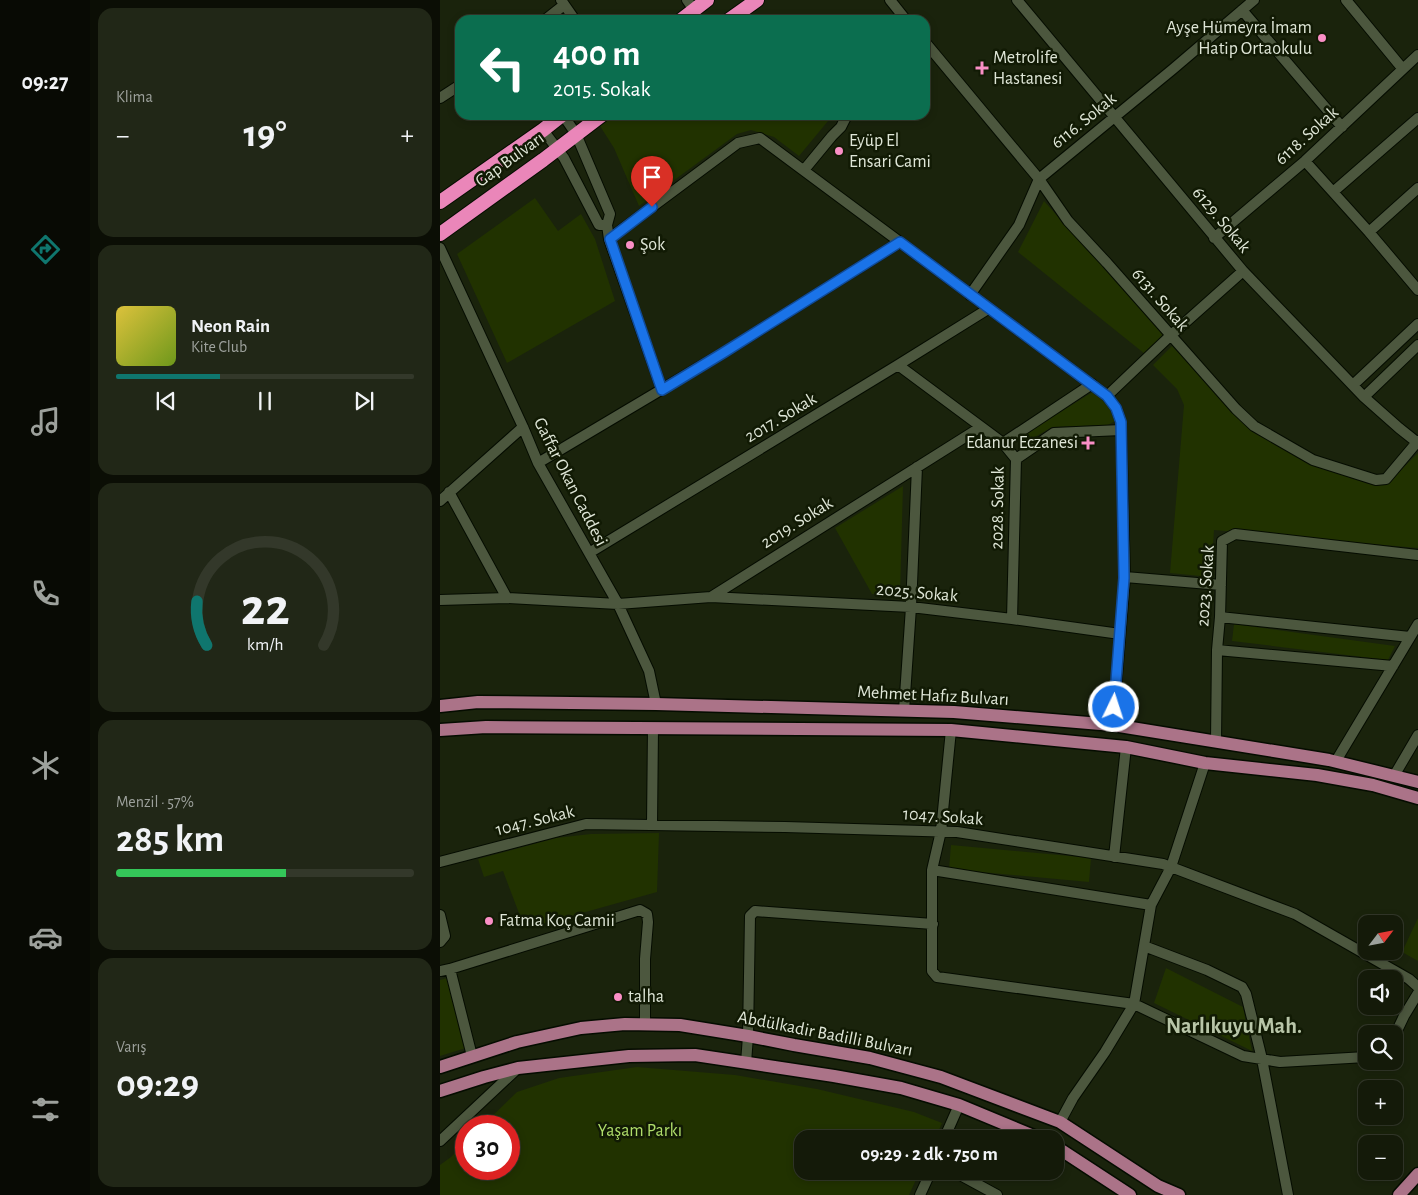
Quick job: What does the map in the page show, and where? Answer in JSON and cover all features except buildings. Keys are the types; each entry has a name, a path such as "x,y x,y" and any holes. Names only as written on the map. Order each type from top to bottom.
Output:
{"highway":[{"path":"691,5 707,0"},
{"path":"736,15 757,0"},
{"name":"Gap Bulvarı","path":"440,202 556,120"},
{"name":"Gap Bulvarı","path":"440,234 595,120"}],"main road":[{"name":"Mehmet Hafız Bulvarı","path":"440,706 478,702 656,704 954,712 1113,725 1336,761 1418,782"},
{"name":"Mehmet Hafız Bulvarı","path":"440,730 486,727 951,730 1126,747 1206,763 1317,775 1373,786 1418,798"},
{"name":"Abdülkadir Badilli Bulvarı","path":"440,1067 518,1042 581,1028 625,1024 680,1026 748,1036 794,1046 870,1058 941,1077 1060,1122 1158,1186 1179,1195"},
{"path":"440,1091 484,1076 518,1068 629,1056 695,1055 900,1088 958,1105 1019,1130"},
{"path":"1064,1152 1130,1195"},
{"path":"1399,1195 1418,1174"}],"street":[{"path":"890,0 902,15"},
{"name":"6129. Sokak","path":"1017,0 1243,271 1364,397 1418,442"},
{"name":"6116. Sokak","path":"970,295 1019,225 1039,179 1254,0"},
{"path":"1346,0 1402,68"},
{"path":"551,15 563,2 572,15"},
{"path":"1242,10 1342,127"},
{"name":"6131. Sokak","path":"930,50 1039,179 1068,221 1236,409 1254,426 1313,460 1376,480 1386,479 1418,442"},
{"name":"6118. Sokak","path":"1214,238 1305,161 1418,55"},
{"path":"440,98 455,88"},
{"path":"1333,192 1418,118"},
{"path":"566,120 576,134 610,214 607,225 610,239 662,390"},
{"path":"804,170 841,127 844,120"},
{"path":"543,130 564,158 599,225 607,225"},
{"path":"610,239 738,143 760,138 1107,396 1116,408 1121,422 1124,578 1113,725"},
{"path":"1305,161 1418,290"},
{"path":"1369,232 1418,188"},
{"path":"538,463 732,348 900,242"},
{"name":"Gaffar Okan Caddesi","path":"440,248 538,463 618,604 649,670 656,704"},
{"path":"1107,396 1170,336 1243,271"},
{"name":"2017. Sokak","path":"589,553 988,309"},
{"path":"1353,385 1418,324"},
{"path":"1364,397 1418,345"},
{"name":"2028. Sokak","path":"898,365 1003,443 1016,459 1012,619"},
{"path":"1003,443 1092,384"},
{"path":"440,501 523,427"},
{"name":"2019. Sokak","path":"440,600 507,598 618,604 711,597 981,427"},
{"path":"1016,459 1054,433 1121,430"},
{"path":"904,710 917,467"},
{"path":"449,492 507,598"},
{"name":"2023. Sokak","path":"1216,741 1217,650 1222,541 1235,534 1418,555"},
{"path":"1124,578 1221,585"},
{"name":"2025. Sokak","path":"711,597 911,607 1120,634"},
{"path":"1220,617 1410,637"},
{"path":"1336,761 1418,624"},
{"path":"1217,650 1393,666"},
{"path":"652,728 652,825"},
{"path":"951,730 941,831 932,870 932,971 937,977 1134,1004 1243,1056 1280,1062 1358,1057"},
{"path":"1394,776 1418,735"},
{"path":"1114,856 1126,747"},
{"path":"1060,1122 1073,1098 1105,1052 1134,1004 1151,905 1171,867 1206,763"},
{"name":"1047. Sokak","path":"440,862 586,824 957,832 1163,864 1295,914 1409,979 1418,987"},
{"path":"932,870 1151,905"},
{"path":"472,1056 445,970 640,910 647,914 648,922 645,1025"},
{"path":"746,1063 750,916 755,911 933,924"},
{"path":"440,914 443,939"},
{"path":"1144,946 1207,970 1242,987 1246,994 1262,1059 1288,1195"},
{"path":"1400,1025 1418,993"},
{"path":"440,1141 518,1068"},
{"path":"948,1130 958,1105"},
{"path":"920,1195 926,1180"},
{"path":"970,1180 997,1195"}],"green space":[{"path":"608,120 829,120 799,156 774,137 751,130 737,134 639,206 614,148 600,126"},
{"path":"535,198 558,231 581,214 595,239 615,301 507,363 457,254"},
{"path":"1044,201 1164,335 1145,354 1018,252"},
{"path":"1172,346 1252,428 1309,463 1369,484 1386,485 1418,453 1418,548 1214,530 1211,577 1170,573 1184,405 1177,389 1153,365"},
{"path":"1094,391 1112,410 1115,421 1108,425 1052,427 1025,443 1022,441 1021,437"},
{"path":"903,486 900,595 872,594 835,528"},
{"path":"1234,624 1395,646 1388,660 1232,641"},
{"path":"659,833 657,892 525,929 503,871 484,877 478,859 556,838 591,834"},
{"path":"951,845 1091,858 1089,882 949,869"},
{"path":"1418,918 1418,961 1403,953"},
{"path":"1166,968 1243,1007 1252,1051 1154,1003"},
{"path":"447,978 466,1048 440,1056 440,980"},
{"name":"Yaşam Parkı","path":"637,1067 735,1075 817,1089 914,1112 942,1123 939,1130 794,1130 794,1180 916,1180 909,1195 440,1195 440,1165 455,1153 455,1180 520,1180 520,1115 493,1115 517,1092 559,1078"}],"place":[{"name":"Ayşe Hümeyra İmam Hatip Ortaokulu","path":"1322,38"},
{"name":"Metrolife Hastanesi","path":"982,68"},
{"name":"Eyüp El Ensari Cami","path":"839,151"},
{"name":"Şok","path":"630,245"},
{"name":"Edanur Eczanesi","path":"1088,443"},
{"name":"Fatma Koç Camii","path":"489,921"},
{"name":"talha","path":"618,997"}],"district":[{"name":"Narlıkuyu Mah.","path":"1234,1026"}],"route":[{"path":"652,207 610,239 662,390 900,242 1107,396 1116,408 1121,422 1124,578 1114,707"}]}
